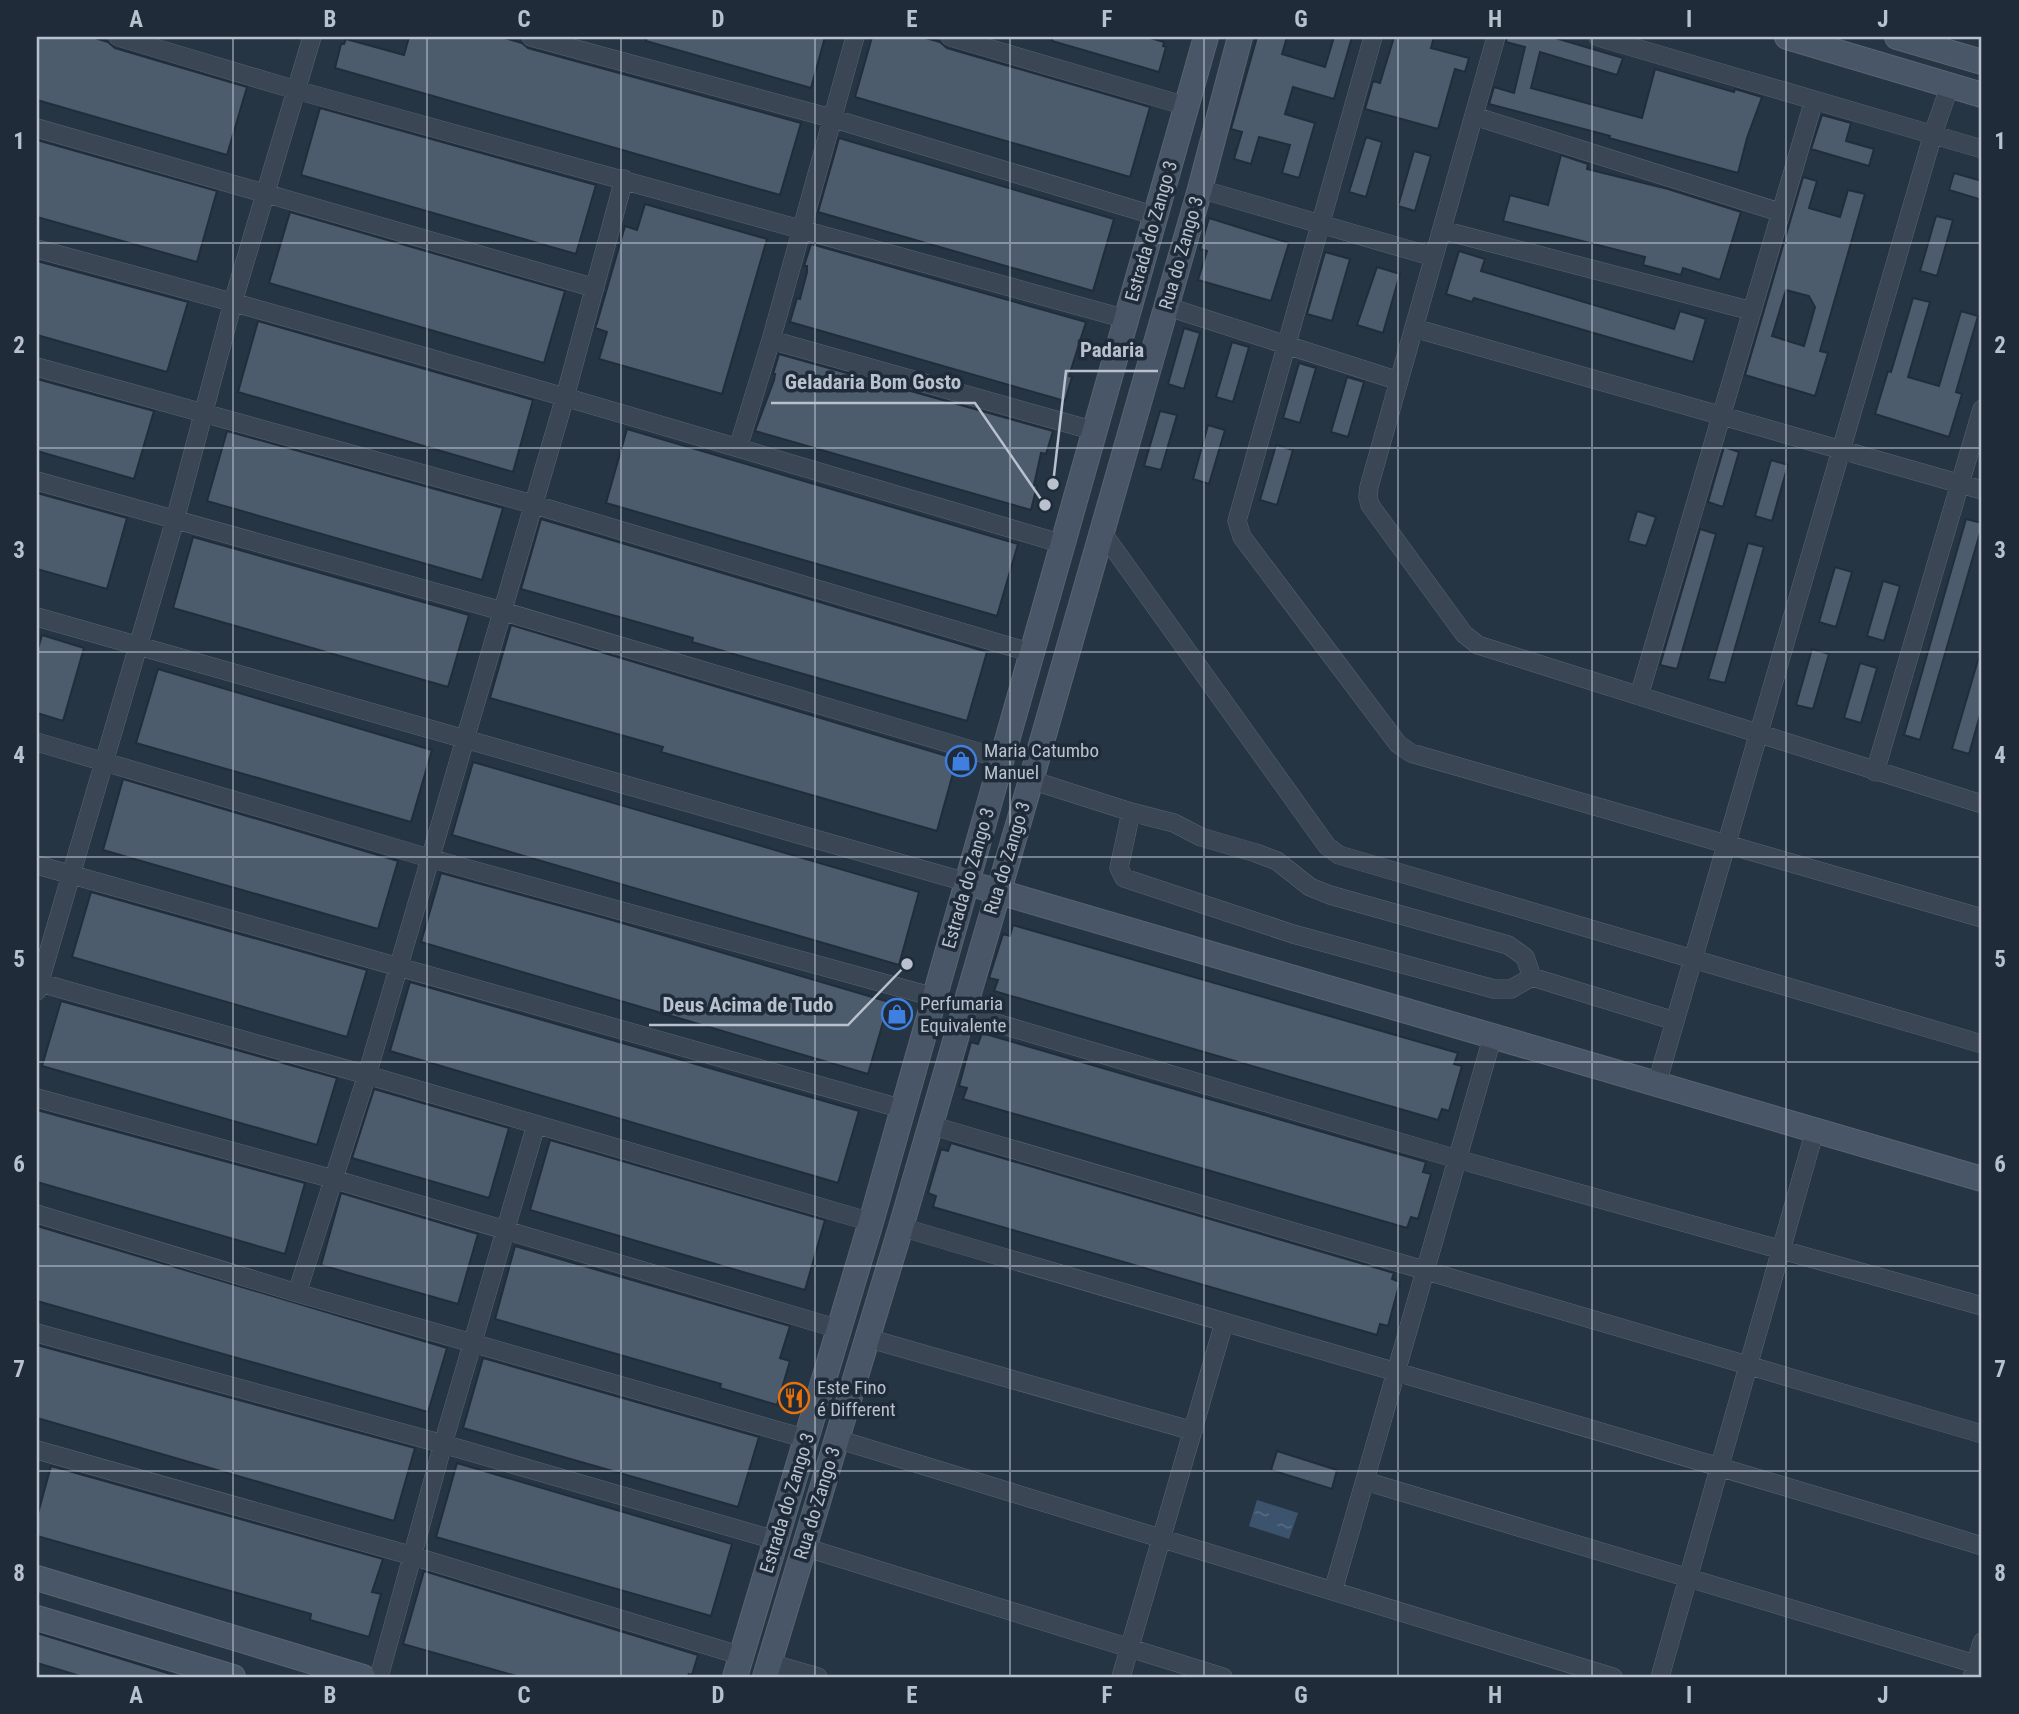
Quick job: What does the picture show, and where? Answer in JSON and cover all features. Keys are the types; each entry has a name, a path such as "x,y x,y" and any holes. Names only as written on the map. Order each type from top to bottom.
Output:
{"street":[{"path":"118,37 296,90 1126,319"},
{"path":"312,37 233,302 176,520 38,985 367,1075 871,1222"},
{"path":"531,37 831,118 1156,216"},
{"path":"738,448 771,340 855,37"},
{"path":"950,37 1186,106"},
{"name":"Estrada do Zango 3","path":"738,1666 871,1222 1206,37"},
{"name":"Rua do Zango 3","path":"767,1670 901,1227 1031,780 1200,189 1240,37"},
{"path":"1373,37 1237,521 1238,530 1398,744 1411,753 1982,918"},
{"path":"1496,37 1399,381 1368,497 1370,505 1465,634 1478,645 1982,804"},
{"path":"1598,37 1982,149"},
{"path":"1787,37 1982,95"},
{"path":"1897,37 1951,44 1982,62"},
{"path":"1657,1083 1933,134 1950,85"},
{"path":"1639,696 1814,100"},
{"path":"1474,116 1779,212"},
{"path":"37,128 595,288"},
{"path":"297,1293 367,1075 565,397 624,179"},
{"path":"1200,189 1434,257"},
{"path":"1442,230 1752,311"},
{"path":"37,249 565,397 1063,544"},
{"path":"1165,306 1399,381"},
{"path":"1415,328 1982,490"},
{"path":"771,340 1095,431"},
{"path":"37,367 532,504 1032,653"},
{"path":"1875,772 1982,409"},
{"path":"37,481 502,611 1002,759"},
{"path":"1102,532 1327,846 1339,855 1982,1044"},
{"path":"37,617 966,882 1982,1179"},
{"path":"37,741 429,858 934,997"},
{"path":"1031,780 1174,823 1201,836 1277,861 1310,887 1330,895 1508,945 1525,957 1532,977"},
{"path":"1131,812 1119,868 1124,878 1293,934 1494,989 1511,989 1532,977 1675,1021"},
{"path":"37,865 902,1109"},
{"path":"962,1013 1457,1159 1982,1306"},
{"path":"1333,1591 1493,1035"},
{"path":"37,1098 334,1179 839,1329"},
{"path":"379,1677 443,1444 536,1125"},
{"path":"930,1125 1982,1434"},
{"path":"1660,1677 1815,1130"},
{"path":"37,1214 297,1293 807,1439"},
{"path":"901,1227 1720,1466 1982,1546"},
{"path":"1121,1677 1224,1323"},
{"path":"37,1333 443,1444 775,1540"},
{"path":"867,1338 1193,1431"},
{"path":"837,1439 1613,1677"},
{"path":"37,1450 413,1556 738,1666"},
{"path":"1365,1481 1688,1578 1977,1669 1982,1642"},
{"path":"804,1547 1223,1677"},
{"path":"37,1578 363,1677"},
{"path":"37,1618 233,1677"},
{"path":"767,1670 818,1677"}],"water":[{"path":"1257,1500 1298,1513 1289,1539 1249,1526"}],"building":[{"path":"37,37 92,37 108,42 115,48 247,87 227,155 37,100"},
{"path":"409,37 501,37 522,43 528,48 801,123 780,195 335,68 341,44 344,44 346,39 404,55"},
{"path":"647,37 825,37 811,88 646,41"},
{"path":"872,37 922,37 940,42 947,48 1150,107 1130,177 855,97"},
{"path":"1052,37 1147,37 1164,42 1163,46 1166,47 1159,72 1052,41"},
{"path":"1257,37 1287,37 1282,54 1325,67 1334,37 1352,37 1334,99 1293,87 1285,114 1315,123 1299,178 1282,173 1290,145 1259,137 1251,164 1234,159 1242,132 1231,129"},
{"path":"1394,37 1434,37 1431,48 1469,58 1465,72 1455,69 1438,129 1365,109 1373,81 1380,83"},
{"path":"1507,37 1552,37 1623,58 1617,75 1540,52 1531,88 1642,118 1655,69 1734,92 1735,89 1762,97 1738,173 1489,104 1494,87 1514,93 1525,47 1506,42"},
{"path":"320,108 596,185 576,254 301,175"},
{"path":"1822,115 1851,123 1846,141 1874,149 1869,166 1811,149"},
{"path":"1366,137 1382,142 1366,197 1349,192"},
{"path":"839,138 1114,219 1093,291 818,212"},
{"path":"37,140 217,191 197,262 37,217"},
{"path":"1414,151 1431,156 1415,211 1398,206"},
{"path":"1561,155 1588,164 1587,169 1668,189 1741,212 1720,280 1683,268 1681,275 1643,265 1645,257 1503,221 1510,195 1548,205"},
{"path":"1954,173 1982,181 1982,200 1949,190"},
{"path":"1803,177 1817,181 1809,208 1840,217 1848,190 1865,194 1820,351 1828,353 1815,396 1745,375","holes":["1786,290 1809,296 1815,307 1804,346 1772,336"]},
{"path":"645,204 767,239 722,394 599,359 607,332 595,328 625,226 637,230"},
{"path":"290,212 565,291 544,363 269,283"},
{"path":"1936,216 1953,220 1937,276 1920,271"},
{"path":"1209,218 1289,243 1271,301 1198,280 1207,251 1200,249"},
{"path":"811,244 1086,322 1069,376 1072,377 1065,401 790,322 797,298 800,299 807,272 807,266 804,266"},
{"path":"1459,251 1485,259 1481,271 1674,329 1680,311 1706,319 1693,362 1474,298 1472,302 1446,294"},
{"path":"1325,252 1350,259 1332,321 1307,314"},
{"path":"37,261 188,302 167,372 37,335"},
{"path":"1377,267 1400,274 1383,333 1357,325"},
{"path":"1913,298 1930,302 1908,377 1939,386 1961,311 1978,316 1956,392 1962,394 1949,437 1875,414 1888,371 1891,372"},
{"path":"258,321 533,400 513,472 238,392"},
{"path":"1184,328 1200,333 1184,389 1168,384"},
{"path":"1232,342 1249,347 1233,402 1216,397"},
{"path":"779,354 1053,431 1046,454 1041,453 1031,510 755,431 774,380 773,374"},
{"path":"1299,363 1316,368 1300,423 1283,418"},
{"path":"1347,377 1364,382 1348,437 1331,432"},
{"path":"37,379 154,411 134,479 37,451"},
{"path":"1160,411 1177,415 1161,470 1144,466"},
{"path":"1208,425 1225,430 1209,484 1193,479"},
{"path":"627,429 1018,544 997,616 606,503"},
{"path":"227,431 503,508 482,580 207,501"},
{"path":"1276,445 1293,450 1277,505 1260,500"},
{"path":"1724,447 1739,452 1723,507 1708,502"},
{"path":"1771,460 1788,465 1772,521 1755,516"},
{"path":"37,493 127,518 107,589 37,569"},
{"path":"1637,511 1656,517 1646,546 1628,541"},
{"path":"541,519 987,652 967,721 692,642 693,638 521,589"},
{"path":"1966,519 1982,523 1982,526 1920,740 1904,735"},
{"path":"1700,529 1716,534 1677,669 1660,665"},
{"path":"193,537 469,615 448,687 173,608"},
{"path":"1748,543 1764,547 1725,683 1708,679"},
{"path":"1835,567 1852,572 1836,627 1819,622"},
{"path":"1883,581 1900,586 1884,641 1867,636"},
{"path":"511,625 957,759 937,831 661,752 663,747 490,698"},
{"path":"42,635 84,648 63,721 37,713 37,652"},
{"path":"1812,649 1829,654 1813,709 1796,705"},
{"path":"1978,660 1982,660 1982,708 1969,754 1952,749"},
{"path":"1860,663 1877,668 1861,723 1844,718"},
{"path":"158,669 432,750 411,822 136,743"},
{"path":"473,762 919,892 899,965 452,835"},
{"path":"123,779 398,861 378,929 103,850"},
{"path":"441,873 605,918 889,1002 868,1074 421,942"},
{"path":"91,892 367,970 347,1037 72,957"},
{"path":"1013,925 1458,1053 1454,1064 1462,1066 1449,1111 1442,1109 1438,1120 994,991 998,980 989,978 1003,934 1010,936"},
{"path":"410,982 859,1111 838,1183 390,1051"},
{"path":"61,1001 337,1078 317,1145 42,1066"},
{"path":"982,1033 1426,1162 1423,1172 1431,1174 1418,1219 1411,1217 1407,1228 963,1099 967,1088 959,1086 971,1042 978,1044"},
{"path":"374,1089 509,1128 489,1198 352,1158"},
{"path":"37,1110 305,1183 285,1254 37,1182"},
{"path":"550,1140 825,1220 805,1290 530,1210"},
{"path":"951,1143 1394,1273 1392,1279 1400,1282 1388,1326 1380,1324 1377,1335 933,1207 936,1196 928,1193 941,1149 948,1151"},
{"path":"341,1193 478,1234 458,1304 321,1265"},
{"path":"37,1226 447,1348 428,1412 37,1301"},
{"path":"515,1246 790,1326 780,1358 790,1361 777,1405 720,1388 721,1384 495,1319"},
{"path":"37,1345 415,1448 394,1521 37,1418"},
{"path":"483,1358 759,1437 738,1507 463,1428"},
{"path":"1277,1451 1337,1470 1332,1489 1271,1470"},
{"path":"457,1463 732,1544 711,1616 436,1537"},
{"path":"51,1466 383,1559 372,1592 381,1594 369,1637 310,1620 311,1614 37,1536 37,1517"},
{"path":"424,1571 698,1655 692,1675 520,1677 403,1644"},
{"path":"37,1633 177,1677 83,1677 37,1663"}],"place":[{"name":"Padaria","path":"1053,484"},
{"name":"Geladaria Bom Gosto","path":"1045,505"},
{"name":"Maria Catumbo Manuel","path":"961,761"},
{"name":"Deus Acima de Tudo","path":"907,964"},
{"name":"Perfumaria Equivalente","path":"897,1014"},
{"name":"Este Fino é Different","path":"794,1398"}]}
